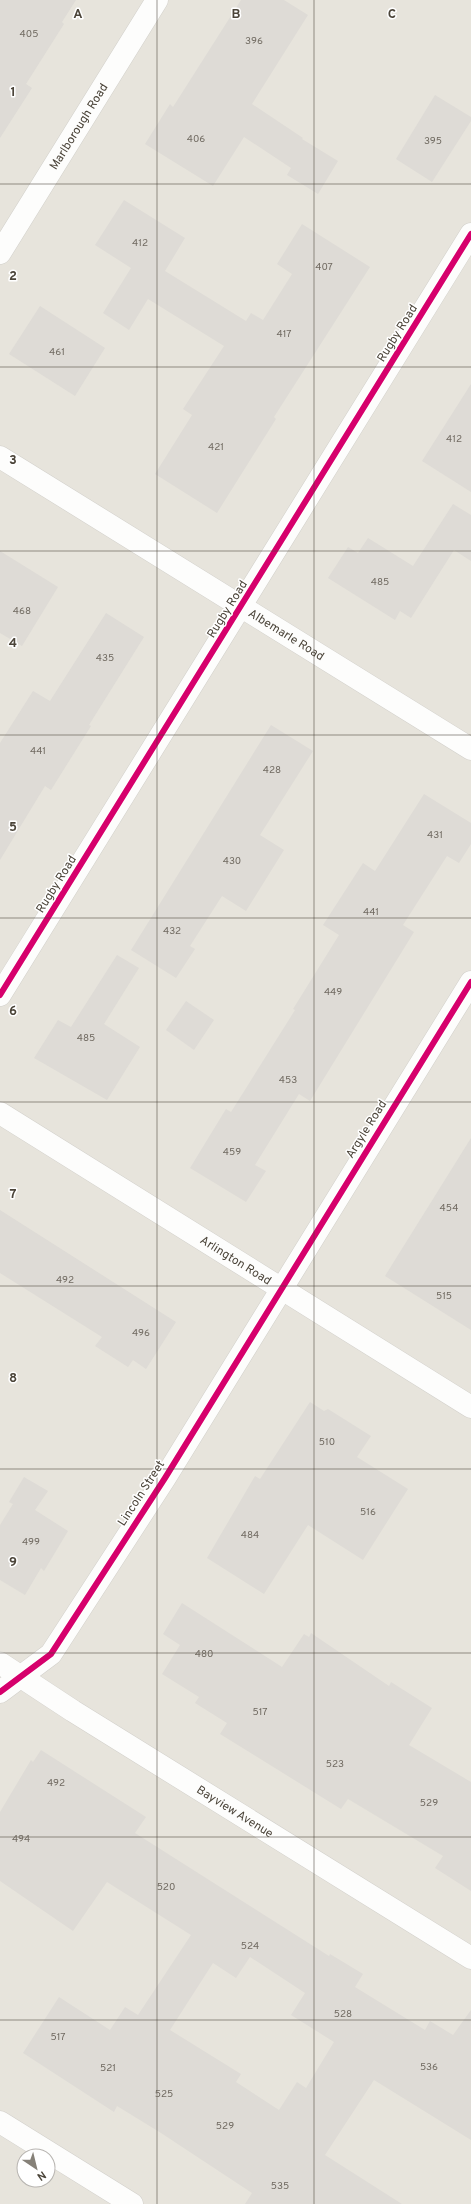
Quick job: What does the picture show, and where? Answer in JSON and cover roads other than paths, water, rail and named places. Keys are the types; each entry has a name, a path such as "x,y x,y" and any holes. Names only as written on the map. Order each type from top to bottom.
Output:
{"street":[{"name":"Marlborough Road","path":"0,253 158,0"},
{"name":"Rugby Road","path":"0,995 471,234"},
{"name":"Albemarle Road","path":"0,457 242,606 471,750"},
{"name":"Argyle Road","path":"280,1288 471,982"},
{"name":"Arlington Road","path":"0,1113 471,1407"},
{"name":"Lincoln Street","path":"0,1692 51,1654 165,1478 280,1288"},
{"name":"Bayview Avenue","path":"0,1663 73,1711 471,1958"},
{"path":"0,2122 132,2204"}]}
